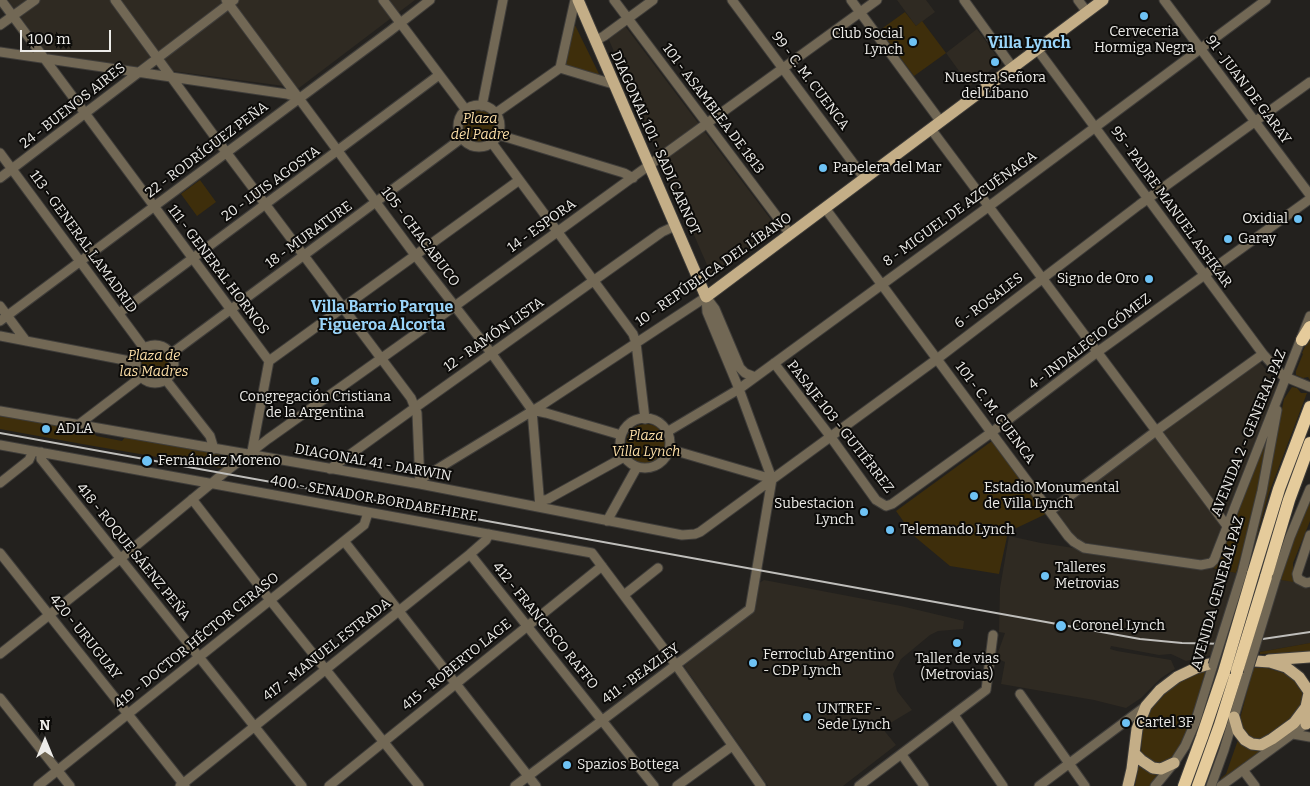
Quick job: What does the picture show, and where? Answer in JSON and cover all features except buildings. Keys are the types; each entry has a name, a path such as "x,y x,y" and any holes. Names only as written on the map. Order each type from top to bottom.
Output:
{"highway":[{"path":"1302,340 1310,327"},
{"name":"AVENIDA GENERAL PAZ","path":"1184,786 1202,737 1214,670 1247,574 1310,407"},
{"path":"1198,786 1220,725 1251,666 1289,500 1310,443"}],"main road":[{"name":"DIAGONAL 101 - SADI CARNOT","path":"576,0 706,297"},
{"name":"10 - REPÚBLICA DEL LÍBANO","path":"706,297 1103,0"},
{"path":"1251,666 1294,657 1310,657"},
{"path":"1251,666 1278,664 1299,676 1309,689 1306,707 1308,722"},
{"path":"1128,786 1137,729 1146,706 1160,690 1177,677 1196,668 1214,670"},
{"path":"1234,717 1238,731 1245,740 1252,744 1261,744 1272,739 1294,723 1306,707"},
{"path":"1134,753 1153,768 1161,769 1174,763"}],"street":[{"name":"111 - GENERAL HORNOS","path":"1,0 269,361"},
{"path":"0,25 36,0"},
{"path":"115,0 416,406 421,481"},
{"path":"383,0 466,110"},
{"name":"22 - RODRÍGUEZ PEÑA","path":"4,318 430,0"},
{"path":"482,106 503,0"},
{"path":"496,113 560,68 576,0"},
{"name":"101 - ASAMBLEA DE 1813","path":"614,0 790,234"},
{"path":"594,41 653,0"},
{"name":"99 - C. M. CUENCA","path":"732,0 865,179"},
{"path":"851,0 941,122"},
{"name":"14 - ESPORA","path":"0,654 250,453 877,0"},
{"path":"964,0 1013,68"},
{"path":"1078,0 1087,12"},
{"name":"91 - JUAN DE GARAY","path":"1164,0 1310,197"},
{"name":"8 - MIGUEL DE AZCUÉNAGA","path":"667,432 739,389 1266,0"},
{"name":"24 - BUENOS AIRES","path":"0,178 230,1"},
{"name":"105 - CHACABUCO","path":"230,1 415,255 492,354 532,410"},
{"name":"95 - PADRE MANUEL ASHKAR","path":"1037,49 1263,354 1280,374 1286,378"},
{"path":"0,52 287,94 300,98"},
{"path":"560,68 613,84"},
{"name":"20 - LUIS AGOSTA","path":"119,314 439,75"},
{"name":"6 - ROSALES","path":"682,535 700,532 937,359 1148,199 1310,82"},
{"path":"474,106 482,106 496,113 500,123 499,134 492,143 479,147 467,143 462,138 458,126 459,120 466,110 474,106"},
{"path":"931,129 1227,526"},
{"path":"499,134 624,173 633,178"},
{"name":"18 - MURATURE","path":"172,353 462,138"},
{"path":"492,143 518,181 633,334 636,343 645,419"},
{"name":"113 - GENERAL LAMADRID","path":"0,152 144,348"},
{"path":"250,453 269,361 518,181"},
{"name":"4 - INDALECIO GÓMEZ","path":"886,506 898,501 1096,352 1310,197"},
{"name":"101 - C. M. CUENCA","path":"825,208 1074,542 1084,548 1201,564 1211,563 1214,560"},
{"name":"12 - RAMÓN LISTA","path":"330,469 662,232 676,226"},
{"name":"10 - REPÚBLICA DEL LÍBANO","path":"421,481 706,297"},
{"name":"DIAGONAL 101 - SADI CARNOT","path":"706,297 715,309 740,368 745,373 755,377"},
{"name":"DIAGONAL 101 - SADI CARNOT","path":"706,297 707,312 739,389 772,479"},
{"path":"0,306 4,318 26,341"},
{"name":"AVENIDA 2 - GENERAL PAZ","path":"1214,560 1310,316"},
{"path":"0,336 136,362"},
{"path":"155,344 161,345 172,353 173,370 166,380 155,383 149,382 137,372 136,362 139,352 144,348 155,344"},
{"path":"1050,511 1156,431 1263,354"},
{"name":"PASAJE 103 - GUTIÉRREZ","path":"774,363 876,500 886,506"},
{"path":"78,425 141,377"},
{"path":"1286,378 1310,388"},
{"path":"166,380 210,436 214,448"},
{"name":"AVENIDA GENERAL PAZ","path":"1247,574 1280,395"},
{"name":"DIAGONAL 41 - DARWIN","path":"0,410 78,425 250,453 330,469 421,481 540,504 607,521 682,535"},
{"path":"622,435 532,410 540,504 624,457"},
{"path":"645,419 657,422 667,432 669,450 665,458 656,465 645,468 637,467 624,457 621,450 622,435 629,424 645,419"},
{"name":"400 - SENADOR BORDABEHERE","path":"0,445 489,534 594,555 602,566"},
{"path":"669,450 772,479"},
{"path":"0,483 37,452"},
{"name":"418 - ROQUE SÁENZ PEÑA","path":"37,452 302,786"},
{"path":"607,521 637,467"},
{"name":"411 - BEAZLEY","path":"515,786 748,612 751,606 758,569 772,479"},
{"path":"1271,578 1310,489"},
{"path":"192,500 419,786"},
{"name":"419 - DOCTOR HÉCTOR CERASO","path":"38,786 344,541 364,524 368,513"},
{"name":"417 - MANUEL ESTRADA","path":"183,785 254,725 470,554 486,540 489,534"},
{"path":"1310,535 1297,574 1298,579 1306,583 1310,582"},
{"path":"344,541 397,612 536,786"},
{"name":"420 - URUGUAY","path":"0,553 183,785"},
{"name":"412 - FRANCISCO RAFFO","path":"470,554 654,786"},
{"path":"602,566 676,665 761,786"},
{"name":"415 - ROBERTO LAGE","path":"329,786 602,566"},
{"path":"624,595 658,568"},
{"path":"859,786 986,690 993,635"},
{"path":"1211,786 1251,666"},
{"name":"AVENIDA GENERAL PAZ","path":"1155,786 1185,746 1214,670"},
{"path":"1020,694 1085,786"},
{"path":"0,698 70,786"},
{"path":"1038,786 1146,706"},
{"path":"954,715 1003,786"},
{"path":"1293,734 1310,736 1308,734 1308,722"},
{"path":"1221,786 1308,722"},
{"path":"677,786 732,746"},
{"path":"902,755 924,786"},
{"path":"1243,770 1256,786"}],"shaded area":[{"path":"8,0 415,0 299,88 172,71 158,52 135,68 49,56"},
{"path":"897,0 926,0 935,12 916,26"},
{"path":"625,26 775,225 774,230 716,275 711,274 609,40 610,34"},
{"path":"977,29 1001,62 970,86 946,53"},
{"path":"1259,361 1278,387 1212,558 1205,561 1081,542 1073,538 1055,511"},
{"path":"1009,536 1041,543 1310,584 1310,643 1260,652 1212,655 1186,661 1171,654 1159,655 1111,646 1110,649 1117,651 1171,660 1175,669 1161,678 1141,698 1126,708 1094,700 1001,684 1005,662 996,658 1005,633 999,632 1000,588"},
{"name":"Ferroclub Argentino - CDP Lynch","path":"764,580 901,606 964,621 963,629 938,631 930,635 901,659 893,674 897,691 912,710 882,728 896,745 843,786 768,786 684,666 755,610 759,583"}],"green space":[{"name":"Club Social Lynch","path":"905,12 916,26 922,21 946,53 914,76 880,30"},
{"path":"572,19 600,76 563,65"},
{"name":"Plaza del Padre","path":"480,110 487,111 492,115 496,120 496,134 492,139 487,143 480,144 473,143 468,139 464,134 463,127 464,120 468,115 473,111"},
{"path":"200,180 216,202 197,216 181,194"},
{"path":"1310,336 1310,380 1308,377 1303,378 1296,375 1296,371"},
{"name":"Plaza de las Madres","path":"154,349 165,353 169,364 165,375 154,379 143,375 139,364 143,353"},
{"path":"1292,387 1297,388 1301,393 1307,393 1269,493 1252,553 1284,399"},
{"path":"0,414 92,430 96,436 122,441 125,437 230,456 221,468 82,444 0,429"},
{"name":"Plaza Villa Lynch","path":"642,424 650,424 657,427 663,433 666,444 663,455 657,461 650,464 642,464 635,461 629,455 626,448 626,440 629,433 635,427"},
{"path":"1264,439 1267,440 1255,506 1236,573 1207,567 1218,562 1221,556"},
{"name":"Estadio Monumental de Villa Lynch","path":"992,441 1046,514 1008,532 999,574 950,566 914,536 896,511"},
{"path":"1310,499 1310,521 1293,563 1293,573 1300,583 1281,580 1289,553"},
{"path":"1310,643 1310,652 1260,654 1260,652"},
{"path":"1253,668 1267,668 1290,675 1302,691 1303,697 1300,712 1260,742 1245,737 1240,719"},
{"path":"1206,669 1189,729 1184,740 1170,761 1155,765 1141,753 1143,724 1150,710 1170,689 1183,680"},
{"path":"1304,722 1220,783 1221,778 1226,774 1239,737 1249,747"},
{"path":"1139,763 1161,773 1150,786 1135,786"}],"railway":[{"path":"0,433 1140,639 1182,643 1229,644 1310,632"}],"place":[{"name":"Cerveceria Hormiga Negra","path":"1144,16"},
{"name":"Club Social Lynch","path":"913,42"},
{"name":"Nuestra Señora del Líbano","path":"995,62"},
{"name":"Papelera del Mar","path":"823,168"},
{"name":"Oxidial","path":"1298,219"},
{"name":"Garay","path":"1228,239"},
{"name":"Signo de Oro","path":"1149,279"},
{"name":"Congregación Cristiana de la Argentina","path":"315,381"},
{"name":"ADLA","path":"46,429"},
{"name":"Fernández Moreno","path":"147,461"},
{"name":"Estadio Monumental de Villa Lynch","path":"974,496"},
{"name":"Subestacion Lynch","path":"864,512"},
{"name":"Telemando Lynch","path":"890,530"},
{"name":"Talleres Metrovias","path":"1045,576"},
{"name":"Coronel Lynch","path":"1061,626"},
{"name":"Taller de vias (Metrovias)","path":"957,643"},
{"name":"Ferroclub Argentino - CDP Lynch","path":"753,663"},
{"name":"UNTREF - Sede Lynch","path":"807,717"},
{"name":"Cartel 3F","path":"1126,723"},
{"name":"Spazios Bottega","path":"567,765"}],"district":[{"name":"Villa Lynch","path":"1029,44"},
{"name":"Villa Barrio Parque Figueroa Alcorta","path":"382,317"}]}
